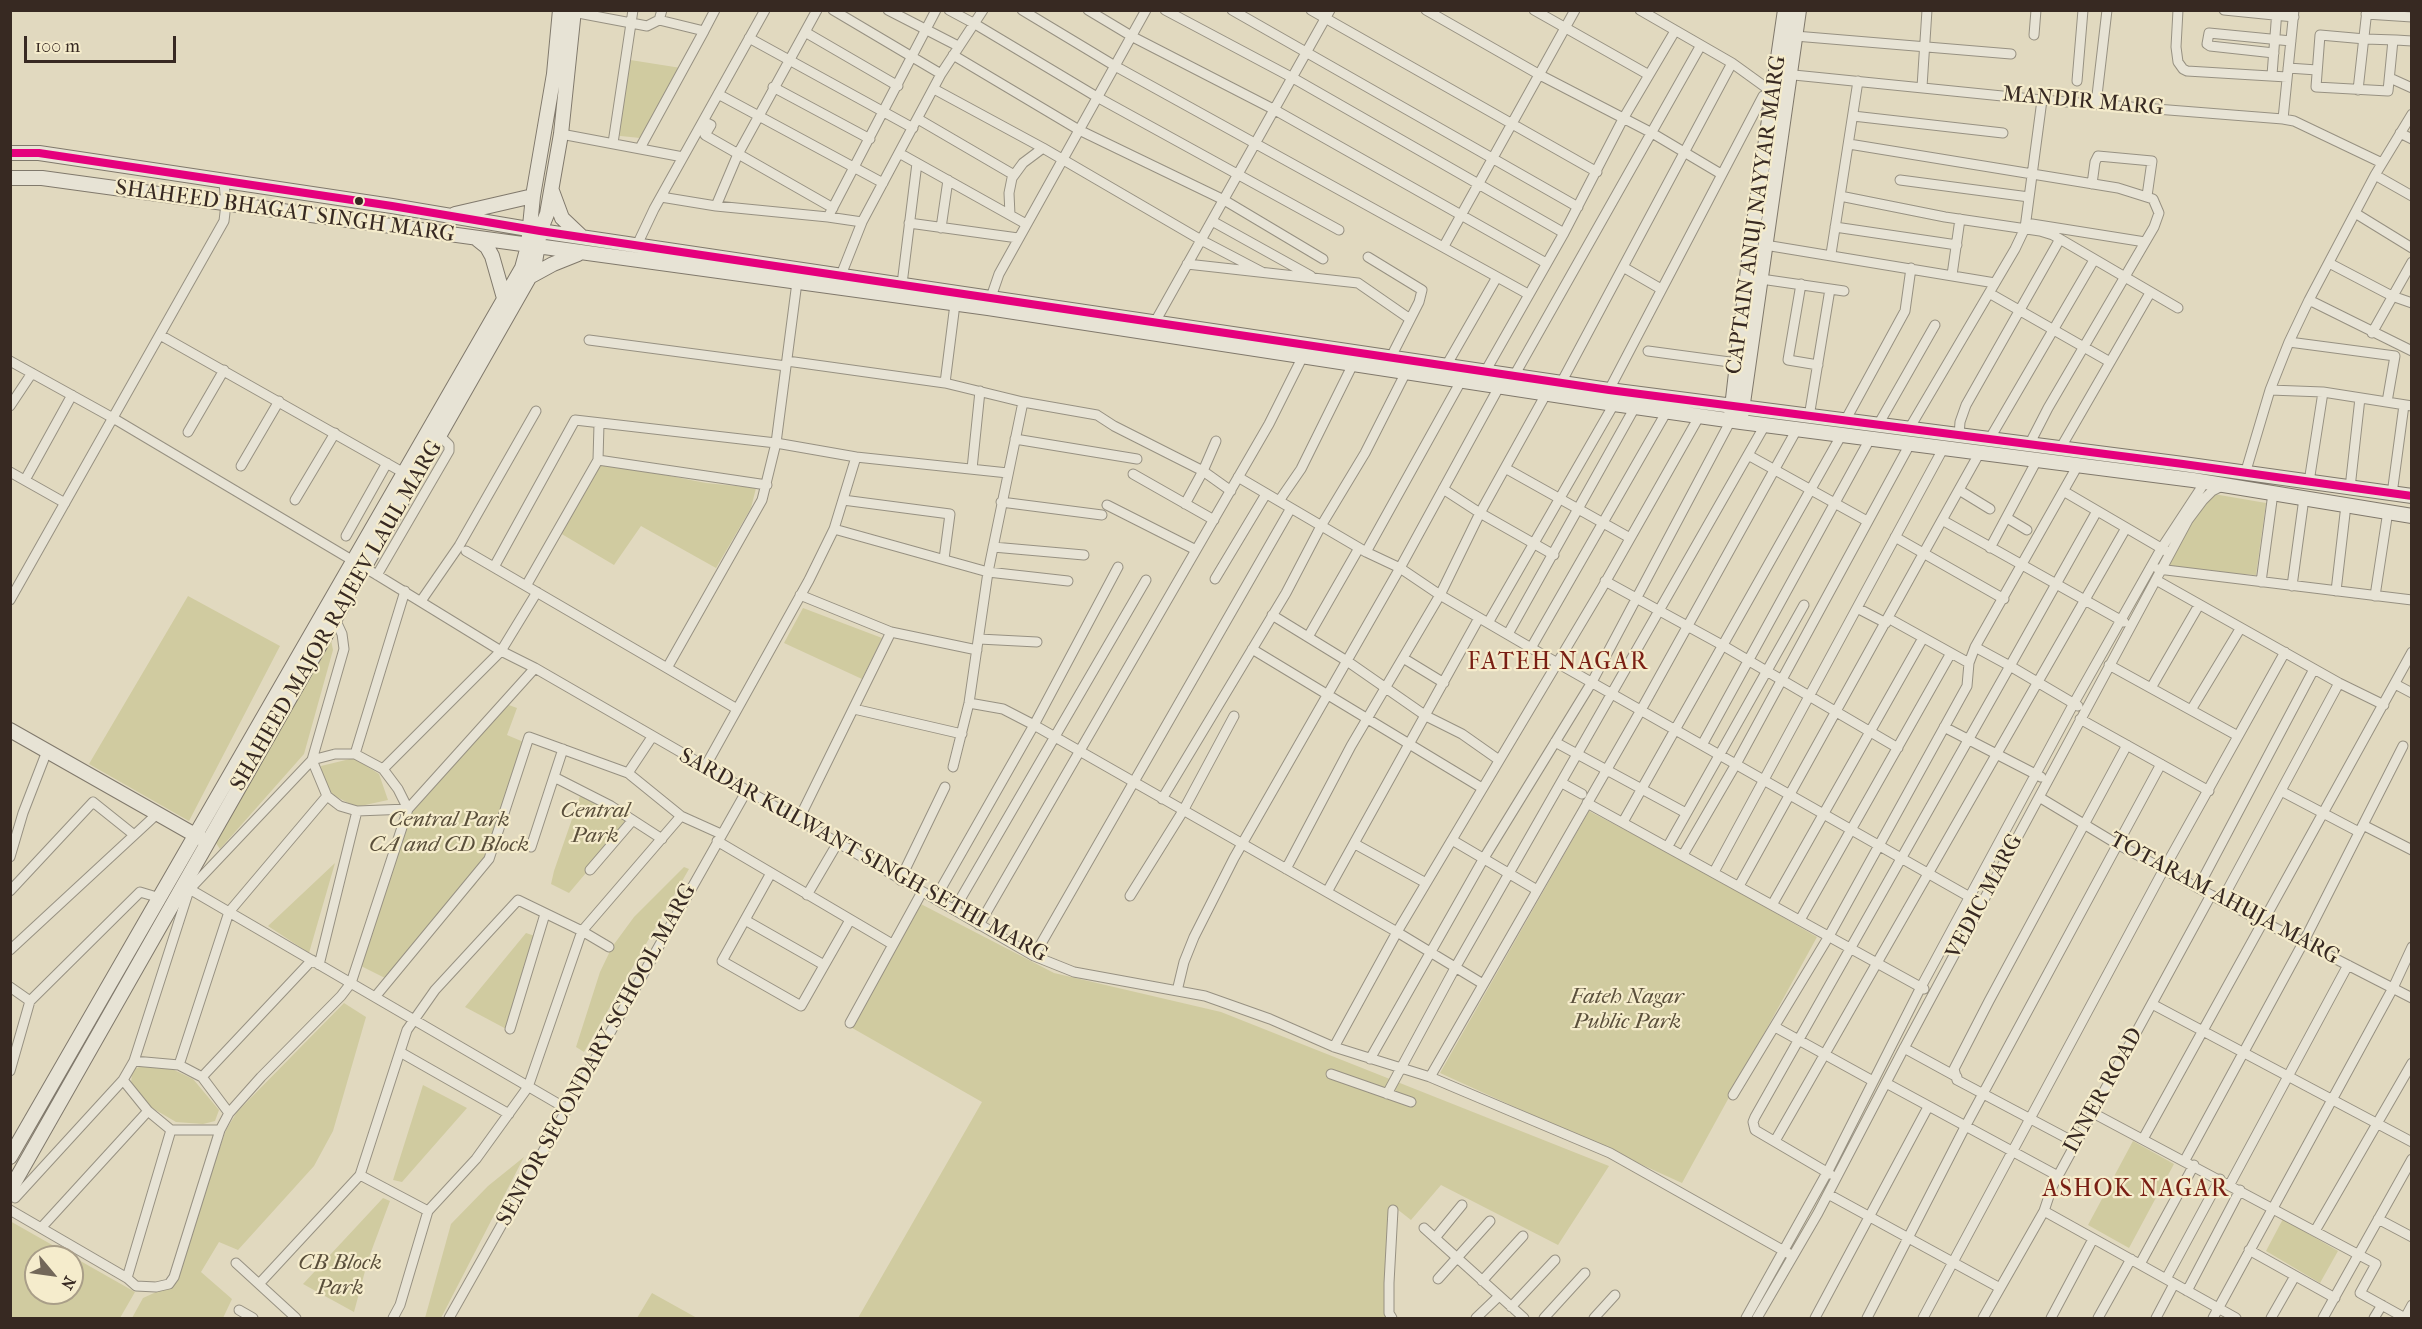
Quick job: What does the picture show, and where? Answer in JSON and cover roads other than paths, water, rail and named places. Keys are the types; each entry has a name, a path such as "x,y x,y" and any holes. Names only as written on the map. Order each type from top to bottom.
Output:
{"main road":[{"name":"CAPTAIN ANUJ NAYYAR MARG","path":"1737,414 1737,363 1768,93 1775,73 1785,10"},
{"name":"CAPTAIN ANUJ NAYYAR MARG","path":"1737,414 1761,279 1799,10"},
{"name":"SHAHEED MAJOR RAJEEV LAUL MARG","path":"535,230 547,214 550,186 561,134 569,11"},
{"name":"SHAHEED MAJOR RAJEEV LAUL MARG","path":"13,1194 181,885 201,839 359,564 440,436 531,276 535,230 534,196 554,74 569,11"},
{"path":"10,153 39,153 224,183 392,206 535,230 902,284 989,303 1155,322 1391,357 1561,383 1612,397 1737,414 1809,417 1843,428 1910,435 1959,436 2412,496"},
{"name":"SHAHEED BHAGAT SINGH MARG","path":"10,178 42,178 955,304 989,303 1546,394 1612,397 1635,407 1700,415 1737,414 1765,425 1797,429 1843,428"},
{"path":"550,186 562,218 582,237"},
{"path":"450,216 534,196"},
{"path":"392,206 392,228"},
{"path":"476,238 484,244 492,256 504,298"},
{"name":"SHAHEED MAJOR RAJEEV LAUL MARG","path":"201,839 336,621 359,564 404,472 533,247"},
{"path":"531,276 553,264 580,254"},
{"path":"1910,435 1944,447 2205,482 2412,516"},
{"path":"10,730 201,839"},
{"name":"SHAHEED MAJOR RAJEEV LAUL MARG","path":"10,1157 160,898 181,885"}],"street":[{"path":"613,143 633,10"},
{"path":"640,148 715,10"},
{"path":"637,245 661,196 765,10"},
{"path":"716,206 738,154 817,10"},
{"path":"833,10 912,59 941,74"},
{"path":"888,10 926,30 1079,130 1224,200 1323,259"},
{"path":"831,213 936,10"},
{"path":"949,10 1097,98 1339,230"},
{"path":"841,275 862,222 941,74 983,10"},
{"path":"1022,10 1115,66 1528,294"},
{"path":"1088,10 1131,36 1275,110 1546,263"},
{"path":"989,303 999,274 1018,238 1146,10"},
{"path":"1165,10 1293,78 1564,233"},
{"path":"1232,10 1578,207"},
{"path":"1311,10 1327,15 1597,172"},
{"path":"1426,10 1540,75 1652,133 1721,174"},
{"path":"1534,10 1649,75"},
{"path":"1444,246 1575,10"},
{"path":"1640,10 1732,63 1768,93 1787,92"},
{"path":"1922,87 1927,10"},
{"path":"2034,35 2036,10"},
{"path":"2077,81 2083,10"},
{"path":"2096,104 2107,10"},
{"path":"2178,10 2175,47 2178,62 2187,71 2272,75 2317,70"},
{"path":"2224,10 2294,14 2283,119"},
{"path":"569,11 647,26 660,15 704,31"},
{"path":"2358,90 2367,12 2412,17"},
{"path":"2272,75 2276,13"},
{"path":"1155,322 1327,15"},
{"path":"1485,372 1564,233 1623,119 1675,31"},
{"path":"805,32 898,86"},
{"path":"2274,53 2207,44 2211,33 2291,41"},
{"path":"2393,40 2388,91 2316,87 2320,35 2412,41"},
{"path":"1796,36 2011,54"},
{"path":"749,38 884,113 915,124 1014,175"},
{"path":"1514,376 1701,45"},
{"path":"1561,383 1732,63"},
{"name":"MANDIR MARG","path":"1775,73 2042,100 2283,119 2294,121 2382,163"},
{"path":"2390,78 2412,88"},
{"path":"1830,254 1858,81"},
{"path":"773,87 870,139"},
{"path":"934,88 1201,240 1262,272"},
{"path":"1327,892 1444,683 1559,499 1612,397 1661,289 1721,174 1768,93"},
{"path":"718,94 883,183"},
{"path":"1683,855 1782,680 1910,435 2025,228 2042,100"},
{"path":"2245,474 2270,390 2289,342 2375,175 2412,114"},
{"path":"1853,116 2003,134"},
{"path":"703,121 711,125 705,135 831,213"},
{"path":"2400,133 2412,139"},
{"path":"561,134 683,157"},
{"path":"1849,144 2092,184 2153,199 2158,213 2145,242 2083,346 2029,445"},
{"path":"1010,215 1009,193 1014,175 1023,163 1043,148"},
{"path":"899,153 1026,224"},
{"path":"2092,184 2098,156 2152,161 2147,196"},
{"path":"902,284 917,163"},
{"path":"2375,175 2412,196"},
{"path":"942,228 948,180"},
{"path":"1900,180 2029,197"},
{"path":"10,600 224,221 226,204 224,183"},
{"path":"1840,195 1960,219 2040,231 2060,239 2178,308"},
{"path":"661,196 716,206 831,213 862,222"},
{"path":"2355,213 2412,248"},
{"path":"1952,275 1960,219"},
{"path":"1212,221 1316,278"},
{"path":"909,223 1018,238"},
{"path":"2025,228 2034,224 2145,242"},
{"path":"1835,227 1957,245"},
{"path":"1959,436 1960,422 1966,405 2060,239"},
{"path":"1765,245 1995,283"},
{"path":"1368,257 1422,290 1391,357"},
{"path":"1989,440 2094,260"},
{"path":"2372,333 2412,262"},
{"path":"2329,263 2392,296 2412,303"},
{"path":"1187,264 1358,283 1410,318"},
{"path":"1623,267 1661,289"},
{"path":"1623,822 1810,489 1905,311 1911,268"},
{"path":"1446,366 1497,277"},
{"path":"1761,279 1844,291"},
{"path":"667,668 762,500 776,443 797,282"},
{"path":"1801,284 1788,360 1818,364"},
{"path":"1809,417 1830,289"},
{"path":"1989,293 2110,362"},
{"path":"2060,449 2150,293"},
{"path":"2309,300 2412,351"},
{"path":"945,383 955,304"},
{"path":"1702,745 1874,431 1935,325"},
{"path":"160,335 404,472"},
{"path":"589,340 945,383 1023,402 1097,415 1203,471 1231,490"},
{"path":"2289,342 2395,356 2387,402"},
{"path":"1648,351 1737,363"},
{"path":"980,925 1269,424 1303,356"},
{"name":"SARDAR KULWANT SINGH SETHI MARG","path":"10,361 113,418 377,574 501,651 535,668 746,792 1034,956 1074,972 1205,996 1270,1018 1334,1047 1430,1077 1610,1153 1793,1256"},
{"path":"1279,501 1302,469 1353,364"},
{"path":"188,432 224,370"},
{"path":"1162,799 1286,593 1321,526 1365,453 1406,372"},
{"path":"10,406 32,373"},
{"path":"1308,637 1461,381"},
{"path":"1178,991 1184,962 1194,937 1242,844 1400,568 1499,387"},
{"path":"972,469 980,390"},
{"path":"2270,390 2323,392 2408,405 2392,494"},
{"path":"2309,482 2323,392"},
{"path":"1286,869 1351,746 1440,596 1480,513 1546,394"},
{"path":"25,480 72,395"},
{"path":"2350,488 2360,398"},
{"path":"241,466 279,401"},
{"path":"953,767 969,703 988,572 1023,402"},
{"path":"1508,634 1635,407"},
{"path":"421,601 459,546 536,411"},
{"path":"1531,648 1667,411"},
{"path":"1370,1059 1484,858 1592,682 1737,414"},
{"path":"1334,1047 1397,932 1558,663 1700,415"},
{"path":"494,567 575,420 776,443 856,457 1008,473"},
{"path":"526,586 598,460 599,423"},
{"path":"1387,1094 1455,968 1765,425"},
{"path":"1430,1077 1538,890 1584,799 1606,770 1641,710 1797,429"},
{"path":"295,500 335,433"},
{"path":"377,574 449,451 449,445 440,436"},
{"path":"1015,439 1137,459"},
{"path":"1185,504 1216,441"},
{"path":"1714,872 1944,447"},
{"path":"1739,886 1980,452"},
{"path":"1748,454 1867,521"},
{"path":"705,767 834,529 856,457"},
{"path":"598,460 767,485"},
{"path":"1990,548 2037,460"},
{"path":"346,536 387,463"},
{"path":"1733,1095 1829,936 1967,686 1969,663 1975,647 2065,492 2078,465"},
{"path":"1505,468 1630,538"},
{"path":"10,472 65,504"},
{"path":"1133,474 1214,520"},
{"path":"1238,477 1362,550 1400,568 1440,596 1982,904"},
{"name":"VEDIC MARG","path":"1756,1318 1837,1178 1904,1048 2156,580 2166,551 2205,482"},
{"name":"VEDIC MARG","path":"1746,1318 1827,1172 1921,987 2151,567 2166,551 2194,510 2212,491 2224,485"},
{"path":"1443,489 1554,555"},
{"path":"1959,490 1990,509"},
{"path":"2065,492 2166,551"},
{"path":"2261,582 2273,493"},
{"path":"1215,579 1266,494"},
{"path":"2292,586 2304,498"},
{"path":"843,500 950,514 944,559"},
{"path":"1001,502 1102,515"},
{"path":"1107,505 1196,550"},
{"path":"2336,591 2346,505"},
{"path":"1034,956 1291,508"},
{"path":"1837,1178 1755,1130 1753,1122 2097,511"},
{"path":"2375,596 2388,511"},
{"path":"2007,518 2028,530"},
{"path":"1942,520 2131,626"},
{"path":"1775,1141 2126,528"},
{"path":"834,529 988,572 1068,581"},
{"path":"1895,537 2004,599"},
{"path":"993,547 1084,555"},
{"path":"466,551 737,709"},
{"path":"935,899 1034,725 1118,567"},
{"path":"2151,567 2412,600"},
{"path":"954,910 1146,580"},
{"path":"2156,580 2339,683 2384,705"},
{"path":"1605,581 1688,625 1898,748"},
{"path":"355,754 405,591"},
{"path":"383,769 501,651 537,592"},
{"path":"800,595 891,632 977,650"},
{"path":"1668,846 1804,605"},
{"path":"2151,688 2199,605"},
{"path":"1857,608 1887,620 1969,663"},
{"path":"1272,615 1347,661 1426,716 1462,734 1499,759"},
{"path":"336,621 342,634 344,649 312,760 327,796 340,806 357,811 408,809"},
{"path":"2191,710 2240,628"},
{"path":"798,821 891,632"},
{"path":"1772,905 1923,638"},
{"path":"979,639 1037,642"},
{"path":"1975,647 2085,710"},
{"path":"1251,649 1482,788"},
{"path":"1923,1318 2164,869 2285,652"},
{"path":"2143,1139 2412,652"},
{"path":"1800,920 1951,653"},
{"path":"1403,658 1444,683"},
{"path":"2109,665 2238,736"},
{"path":"10,1210 127,1278 136,1286 156,1287 169,1284 174,1277 220,1130 229,1113 351,983 408,809 535,668"},
{"path":"2198,888 2314,669"},
{"path":"2222,900 2339,683"},
{"path":"2395,684 2412,693"},
{"path":"969,703 1003,709 1055,736 1397,932 1483,984"},
{"path":"854,709 962,734"},
{"path":"1130,896 1183,810 1234,717"},
{"path":"2080,719 2209,791"},
{"path":"1944,727 2048,780"},
{"path":"375,998 489,859 529,737 628,773 681,816 807,895 892,944"},
{"path":"628,773 652,737"},
{"path":"1555,742 1686,813"},
{"path":"2076,1143 1958,1080 1954,1070 2127,745"},
{"path":"2098,1318 2135,1262 2189,1163 2403,746"},
{"path":"531,847 563,749"},
{"path":"10,857 23,813 47,751"},
{"path":"13,1194 123,1080 134,1061 181,885 312,760 335,754 355,754 383,769 398,789 408,809"},
{"path":"1867,1318 1965,1127 2160,764"},
{"path":"554,777 611,806 662,839"},
{"path":"1562,783 1623,822 1934,994"},
{"path":"900,879 945,788"},
{"path":"2281,791 2324,814 2412,850"},
{"name":"SENIOR SECONDARY SCHOOL MARG","path":"449,1318 746,792"},
{"path":"179,1065 229,912 327,796"},
{"name":"TOTARAM AHUJA MARG","path":"2039,797 2117,844 2198,888 2412,998"},
{"path":"11,890 93,802 133,834"},
{"path":"202,1077 316,962 357,811"},
{"path":"10,950 157,814"},
{"path":"393,1318 400,1305 428,1211 476,1159 528,1087 582,931 681,816"},
{"path":"591,870 632,820"},
{"path":"1452,840 1538,890"},
{"path":"807,895 837,844"},
{"path":"1355,844 1426,883"},
{"path":"771,873 722,961 801,1006 849,920"},
{"path":"181,885 567,1109"},
{"path":"10,1071 30,1001 140,892 160,898"},
{"path":"850,1023 922,892"},
{"name":"INNER ROAD","path":"1983,1318 2044,1211 2058,1176 2211,895"},
{"path":"259,1284 360,1175 407,1030 435,990 518,900 582,931 609,947"},
{"path":"510,1029 545,914"},
{"path":"745,921 824,965"},
{"path":"2213,1318 2412,947"},
{"path":"2230,1184 2348,965"},
{"path":"10,987 30,1001"},
{"path":"2152,1004 2412,1142"},
{"path":"1775,1028 1873,1081"},
{"path":"1904,1048 1957,1077"},
{"path":"400,1052 509,1114"},
{"path":"134,1061 179,1065 202,1077 229,1113"},
{"path":"2315,1231 2412,1063"},
{"path":"1330,1074 1411,1102"},
{"path":"123,1080 148,1111 171,1130 220,1130"},
{"path":"1886,1083 2058,1176"},
{"path":"1815,1318 1928,1107"},
{"path":"41,1228 148,1111"},
{"path":"2093,1113 2272,1206 2376,1264 2360,1293 2405,1318 2412,1305"},
{"path":"127,1278 171,1130"},
{"path":"2323,1318 2412,1159"},
{"path":"360,1175 428,1211"},
{"path":"2156,1318 2170,1281 2220,1179"},
{"path":"2187,1291 2240,1190"},
{"path":"1828,1194 2000,1288"},
{"path":"1435,1238 1462,1205"},
{"path":"1392,1318 1389,1313 1389,1283 1393,1210"},
{"path":"2044,1211 2236,1318"},
{"path":"2378,1220 2412,1238"},
{"path":"1438,1279 1490,1221"},
{"path":"1424,1228 1524,1318"},
{"path":"1482,1281 1523,1236"},
{"path":"2051,1318 2093,1239"},
{"path":"2249,1250 2335,1298"},
{"path":"1511,1307 1555,1260"},
{"path":"236,1263 296,1318"},
{"path":"1544,1318 1585,1274"},
{"path":"2271,1318 2295,1276"},
{"path":"1594,1318 1615,1295"},
{"path":"1476,1318 1499,1296"},
{"path":"2374,1318 2382,1305"},
{"path":"239,1310 254,1318"}],"district":[{"name":"FATEH NAGAR","path":"1558,663"},
{"name":"ASHOK NAGAR","path":"2136,1190"}],"park label":[{"name":"Central Park","path":"595,824"},
{"name":"Central Park CA and CD Block","path":"449,834"},
{"name":"Fateh Nagar Public Park","path":"1627,1010"},
{"name":"CB Block Park","path":"340,1276"}]}
